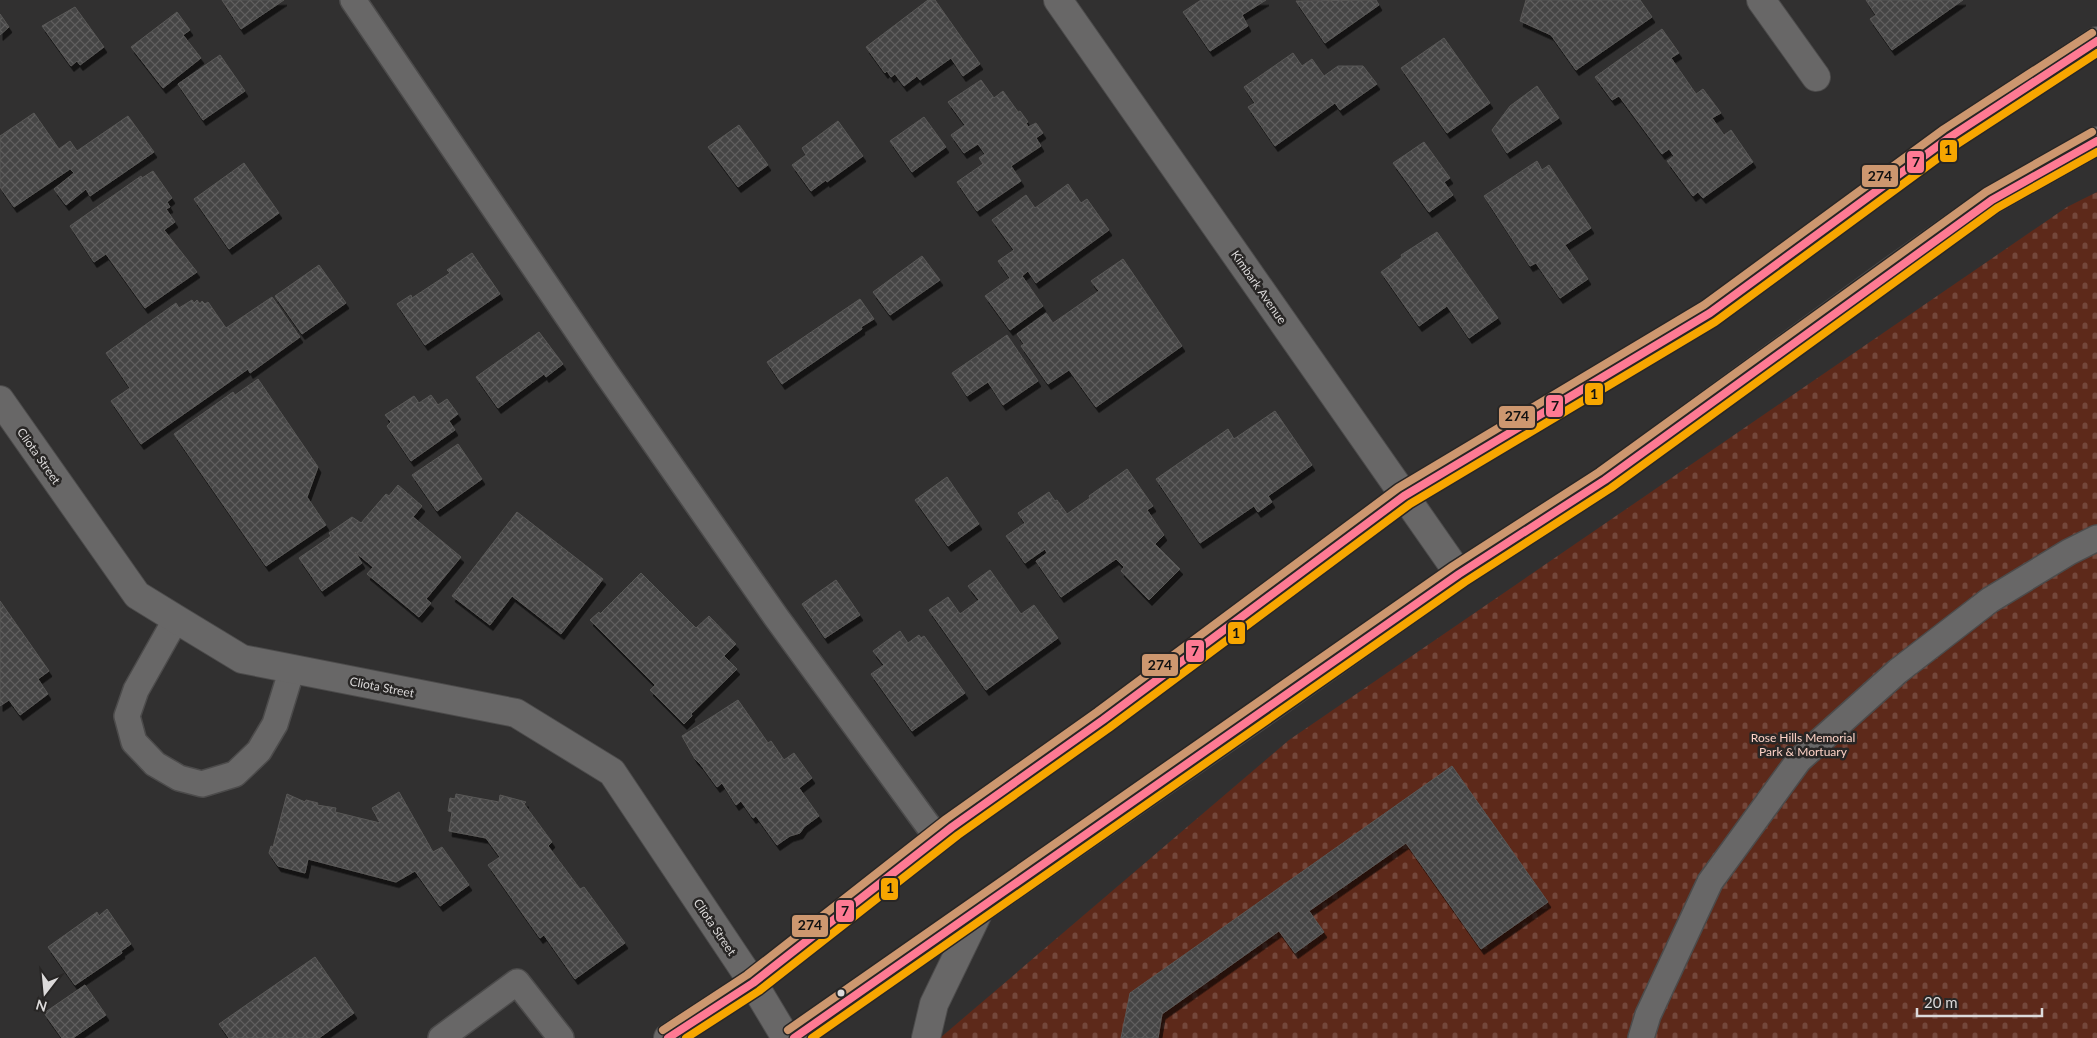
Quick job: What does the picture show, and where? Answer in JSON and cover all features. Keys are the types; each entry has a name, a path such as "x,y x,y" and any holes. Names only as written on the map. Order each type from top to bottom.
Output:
{"main road":[{"name":"Kimbark Avenue","path":"1058,0 1459,574"},
{"path":"1761,0 1816,77"},
{"path":"668,1038 753,984 938,839 1103,720 1404,496 1710,312 1950,137 2097,41"},
{"path":"794,1038 1459,574 1605,480 1992,200 2097,141"},
{"name":"Cliota Street","path":"0,400 137,595 176,619 242,659 516,713 612,772 753,984 786,1038"},
{"path":"926,1038 934,1004 980,908"}],"lane":[{"path":"353,0 606,373 776,617 938,839"},
{"path":"1641,1038 1648,1015 1710,882 1799,760 1898,671 1990,600 2069,552 2097,538"},
{"path":"176,619 136,690 127,716 134,742 155,764 179,778 202,784 235,774 259,751 275,724 292,669"},
{"path":"441,1038 517,982 561,1038"}],"green space":[{"name":"Rose Hills Memorial Park & Mortuary","path":"2097,192 2097,1038 940,1038 1289,740 2067,207"}],"building":[{"path":"222,0 284,0 241,29"},
{"path":"928,0 935,0 980,64 963,76 951,58 920,80 917,76 904,86 895,74 891,77 887,71 885,73 866,47"},
{"path":"1201,0 1266,0 1242,15 1248,26 1210,51 1183,12"},
{"path":"1376,0 1379,5 1325,43 1296,1"},
{"path":"1526,0 1640,0 1652,17 1576,70 1551,35 1520,21"},
{"path":"1866,0 1963,0 1892,50 1870,19 1876,15"},
{"path":"75,7 104,47 80,65 77,61 71,66 42,26"},
{"path":"177,12 190,30 183,35 201,58 163,88 131,47"},
{"path":"0,14 9,27 0,35"},
{"path":"1662,29 1679,53 1671,58 1696,94 1703,89 1721,113 1712,118 1724,135 1731,130 1753,162 1703,198 1698,192 1693,196 1667,161 1674,156 1669,149 1662,154 1619,96 1612,100 1595,77"},
{"path":"1444,38 1490,103 1447,133 1401,68"},
{"path":"1293,53 1302,66 1312,59 1324,76 1338,66 1363,66 1377,84 1340,110 1335,103 1275,146 1248,107 1255,103 1244,87"},
{"path":"220,55 245,91 203,120 178,84"},
{"path":"981,80 994,98 1003,91 1018,112 1020,111 1028,122 1026,123 1028,127 1036,123 1043,133 1036,138 1041,146 1011,166 1021,181 977,211 957,182 983,164 979,158 985,154 978,144 964,153 951,135 965,125 948,102"},
{"path":"1537,86 1559,118 1507,153 1492,130 1510,106"},
{"path":"34,113 59,149 70,141 77,151 128,116 154,152 90,196 86,189 66,205 54,189 74,173 70,169 14,207 0,187 0,136"},
{"path":"924,117 946,147 912,172 890,141"},
{"path":"838,121 863,156 811,191 792,165 806,155 802,148"},
{"path":"739,125 768,165 738,187 708,147"},
{"path":"1424,142 1450,178 1444,182 1453,195 1429,212 1393,163"},
{"path":"1537,161 1542,170 1549,165 1591,228 1565,245 1588,279 1560,298 1536,263 1530,266 1484,196"},
{"path":"244,163 279,213 229,249 194,199"},
{"path":"153,171 172,198 167,202 170,207 166,209 175,222 164,230 197,272 145,308 106,254 94,262 70,226 141,176 142,178"},
{"path":"1068,184 1081,203 1087,199 1109,230 1036,283 1028,271 1022,276 1043,306 1010,330 985,296 1010,278 998,261 1014,250 992,220 1026,195 1035,208"},
{"path":"1437,232 1498,318 1469,338 1447,306 1419,326 1381,272 1402,257 1401,255"},
{"path":"472,253 500,294 425,345 397,304 411,295 412,298 450,273 447,270"},
{"path":"922,256 940,280 890,315 873,292"},
{"path":"1123,259 1182,346 1096,407 1069,370 1048,384 1021,346 1024,344 1017,334 1046,313 1053,323 1099,291 1091,281"},
{"path":"319,265 346,303 302,334 275,296"},
{"path":"272,297 300,337 250,373 248,369 141,444 111,401 130,388 106,353 176,303 179,308 192,300 194,303 197,300 200,304 202,301 205,304 208,302 226,328"},
{"path":"860,299 874,319 782,384 767,362"},
{"path":"539,332 563,364 546,377 544,374 498,408 476,377"},
{"path":"1007,335 1038,381 1003,405 988,382 967,396 952,373"},
{"path":"258,379 318,467 307,497 326,525 266,566 174,434 233,392 235,395"},
{"path":"431,395 438,405 447,399 458,414 449,421 455,430 411,461 387,426 391,422 385,415 414,396 419,403"},
{"path":"1275,411 1312,465 1268,496 1272,502 1258,512 1254,506 1200,543 1156,479 1228,429 1234,439"},
{"path":"458,444 482,479 437,511 412,475"},
{"path":"1127,469 1153,506 1147,510 1164,535 1155,544 1180,569 1149,600 1121,571 1124,567 1116,559 1061,597 1036,561 1047,553 1045,549 1025,563 1006,536 1025,523 1018,513 1049,492 1067,514"},
{"path":"947,477 979,524 948,546 915,500"},
{"path":"398,485 422,506 413,517 461,557 426,599 431,603 419,617 367,574 373,567 355,552 362,563 322,591 299,558 331,536 329,533 352,517 361,523 386,494 389,496"},
{"path":"517,512 603,579 561,634 512,596 490,625 452,596"},
{"path":"990,570 1021,614 1034,605 1058,638 986,690 929,610 948,597 960,614 979,600 968,586"},
{"path":"641,573 696,628 709,616 736,644 724,656 737,669 691,714 692,716 684,724 650,690 655,685 590,620 599,612 600,614"},
{"path":"836,580 860,615 825,638 802,604"},
{"path":"0,601 49,671 38,679 48,694 20,715 9,700 0,706"},
{"path":"900,631 908,643 919,635 921,638 924,636 965,693 912,731 871,674 884,665 873,651"},
{"path":"738,700 768,743 771,741 784,760 794,753 812,778 799,788 819,816 804,827 800,833 790,836 777,845 756,816 753,818 741,801 736,805 722,783 717,787 695,759 682,736"},
{"path":"1452,766 1548,902 1481,949 1406,843 1309,911 1324,932 1295,953 1279,931 1162,1014 1158,1038 1121,1038 1130,993"},
{"path":"399,792 433,852 442,847 469,885 440,906 415,871 396,882 308,859 305,873 278,866 269,853 271,846 273,847 287,794 305,802 306,800 318,803 317,805 336,808 335,812 380,823 372,808"},
{"path":"456,794 499,802 500,795 526,802 524,804 552,842 548,846 580,889 584,887 625,943 575,979 544,935 540,938 488,865 500,857 486,838 449,831 452,812 448,811 450,798 455,799"},
{"path":"107,909 131,944 121,951 122,953 75,985 48,947 97,912 99,916"},
{"path":"315,957 354,1013 319,1038 229,1038 219,1024"},
{"path":"85,985 106,1015 73,1038 62,1038 44,1013"}],"transit line":[{"name":"274","path":"663,1030 747,975 946,819 1097,712 1398,488 1704,305 1944,129 2092,33"},
{"name":"7","path":"668,1038 753,983 952,827 1103,720 1404,496 1710,313 1950,137 2097,41"},
{"name":"1","path":"686,1038 759,991 958,835 1109,728 1410,504 1715,322 1956,145 2097,53"},
{"name":"274","path":"788,1030 1453,566 1599,472 1986,192 2092,132"},
{"name":"7","path":"794,1038 1459,574 1605,480 1992,200 2097,141"},
{"name":"1","path":"812,1038 1465,582 1611,488 1997,208 2097,152"}]}
